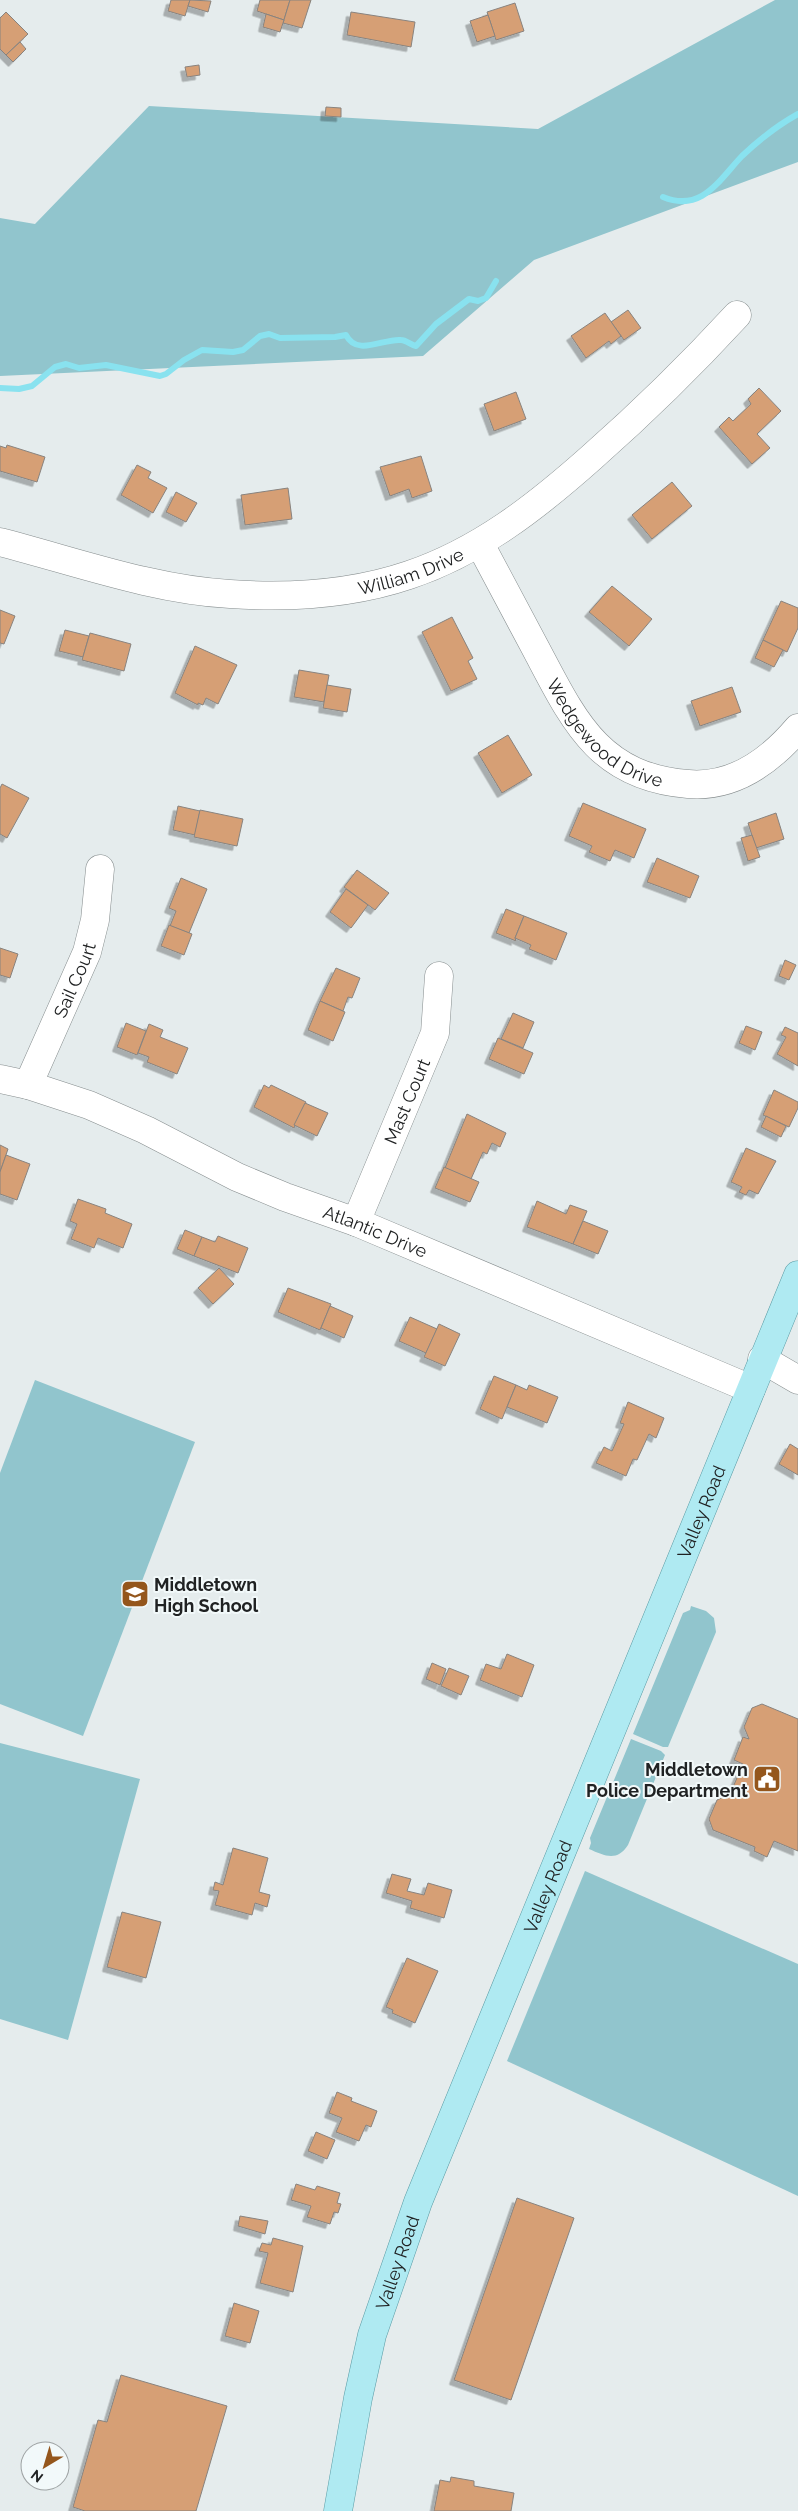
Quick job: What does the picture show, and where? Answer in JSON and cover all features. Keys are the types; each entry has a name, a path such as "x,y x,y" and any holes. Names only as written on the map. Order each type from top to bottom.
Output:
{"main road":[{"name":"Valley Road","path":"338,2511 358,2398 372,2335 418,2202 798,1275"}],"street":[{"name":"William Drive","path":"0,542 175,586 229,594 273,595 315,593 381,582 433,566 480,544 504,529 555,489 631,423 737,315"},
{"name":"Wedgewood Drive","path":"480,544 571,714 597,746 617,762 641,774 659,780 701,785 720,782 740,776 756,767 783,744 798,728"},
{"name":"Sail Court","path":"28,1085 86,952 95,920 100,870"},
{"name":"Mast Court","path":"356,1222 435,1033 439,976"},
{"name":"Atlantic Drive","path":"0,1079 28,1085 89,1105 199,1159 277,1194 356,1222 751,1389"},
{"path":"762,1359 798,1380"}],"shaded area":[{"path":"775,0 798,0 798,162 534,260 423,356 0,376 0,218 35,224 149,106 538,129"},
{"path":"35,1380 195,1442 83,1736 0,1704 0,1473"},
{"path":"691,1606 706,1611 714,1618 716,1632 668,1747 663,1747 633,1734 683,1613 690,1610"},
{"path":"631,1739 661,1751 665,1755 628,1845 620,1854 615,1856 600,1854 589,1849 590,1838"},
{"path":"0,1743 140,1779 68,2040 0,2019"},
{"path":"585,1871 798,1964 798,2196 507,2061"}],"building":[{"path":"171,0 190,0 185,16 168,11"},
{"path":"190,0 211,1 208,12 188,6"},
{"path":"260,0 290,0 284,20 257,11"},
{"path":"290,0 311,0 302,28 283,23"},
{"path":"515,3 524,31 496,40 487,12"},
{"path":"6,12 28,34 6,55 0,49 0,18"},
{"path":"351,12 415,22 411,47 347,35"},
{"path":"266,14 284,20 280,32 263,27"},
{"path":"488,15 495,36 477,42 470,21"},
{"path":"20,42 26,49 13,62 6,55"},
{"path":"199,65 200,75 187,77 185,67"},
{"path":"326,107 341,108 341,117 325,116"},
{"path":"628,310 641,328 624,340 611,322"},
{"path":"605,313 621,336 611,344 609,341 586,358 571,336"},
{"path":"759,388 781,411 757,434 770,448 752,464 719,427 729,417 733,421 751,404 748,399"},
{"path":"516,392 526,419 494,431 484,404"},
{"path":"7,445 45,457 37,482 0,471 0,446 6,448"},
{"path":"421,456 432,491 412,498 409,489 390,496 380,467"},
{"path":"137,465 151,472 148,478 167,488 153,513 121,495"},
{"path":"672,482 692,506 652,539 632,515"},
{"path":"288,488 292,519 245,525 241,495"},
{"path":"176,492 197,503 186,522 166,512"},
{"path":"612,586 652,619 629,646 589,612"},
{"path":"781,601 798,608 798,628 787,652 763,640"},
{"path":"0,610 15,616 4,644 0,643"},
{"path":"452,617 473,658 468,661 477,679 451,691 422,632"},
{"path":"65,630 89,636 83,657 59,651"},
{"path":"90,633 131,644 124,671 82,660"},
{"path":"763,640 783,650 774,667 755,658"},
{"path":"195,646 237,665 218,704 206,698 203,705 198,703 198,705 175,693"},
{"path":"299,670 329,675 324,702 294,697"},
{"path":"327,685 351,689 347,712 323,708"},
{"path":"732,687 741,712 700,726 691,701"},
{"path":"508,735 532,775 502,793 478,753"},
{"path":"2,784 29,798 7,838 0,834 0,788"},
{"path":"583,803 646,829 634,858 615,850 610,861 589,852 592,846 569,836"},
{"path":"178,806 200,811 195,835 173,830"},
{"path":"200,810 243,819 237,846 194,837"},
{"path":"776,813 784,839 756,848 748,823"},
{"path":"752,835 760,857 748,861 741,838"},
{"path":"657,858 699,876 690,898 647,882"},
{"path":"357,870 389,893 375,910 344,887"},
{"path":"181,878 207,889 189,933 170,926 176,911 169,908"},
{"path":"346,889 368,905 351,928 330,912"},
{"path":"506,909 524,916 515,938 516,941 496,933"},
{"path":"524,916 567,933 556,960 529,949 531,945 515,938"},
{"path":"169,925 192,934 184,955 161,946"},
{"path":"0,948 18,954 10,978 0,975"},
{"path":"785,960 796,965 789,980 779,976"},
{"path":"336,968 360,978 352,998 348,997 343,1011 320,1001"},
{"path":"320,1001 345,1012 333,1041 308,1030"},
{"path":"513,1013 534,1022 523,1048 501,1039"},
{"path":"126,1023 146,1031 137,1055 117,1047"},
{"path":"149,1024 163,1030 160,1037 188,1048 177,1074 147,1062 149,1057 138,1053"},
{"path":"746,1026 762,1032 755,1050 739,1043"},
{"path":"785,1027 798,1033 798,1066 777,1054 786,1037 781,1035"},
{"path":"498,1038 533,1053 524,1074 489,1059"},
{"path":"264,1085 269,1088 271,1085 306,1102 294,1128 254,1107"},
{"path":"774,1090 798,1102 798,1108 789,1127 763,1115"},
{"path":"305,1103 328,1113 317,1136 294,1125"},
{"path":"467,1114 506,1133 500,1147 492,1143 487,1154 483,1152 471,1179 445,1168"},
{"path":"766,1116 786,1126 781,1137 761,1127"},
{"path":"0,1145 8,1149 0,1172"},
{"path":"746,1148 776,1161 758,1194 749,1190 746,1195 739,1192 742,1187 731,1182"},
{"path":"6,1155 30,1164 17,1200 0,1194 0,1172"},
{"path":"444,1167 479,1182 470,1202 435,1188"},
{"path":"78,1199 106,1209 105,1213 132,1224 123,1248 98,1238 94,1248 71,1239 77,1224 70,1221"},
{"path":"537,1201 566,1214 570,1205 587,1211 573,1244 527,1227"},
{"path":"583,1221 608,1231 598,1254 573,1244"},
{"path":"185,1230 202,1237 194,1256 177,1249"},
{"path":"218,1236 248,1248 238,1273 194,1256 202,1237 215,1242"},
{"path":"219,1268 234,1284 213,1304 198,1288"},
{"path":"288,1288 331,1304 320,1330 278,1312"},
{"path":"330,1306 353,1316 344,1338 321,1328"},
{"path":"410,1317 437,1329 426,1353 399,1341"},
{"path":"439,1324 460,1334 445,1366 424,1357"},
{"path":"494,1376 516,1385 502,1419 480,1409"},
{"path":"516,1385 527,1390 529,1385 558,1397 547,1423 507,1407"},
{"path":"628,1402 664,1418 656,1438 649,1434 637,1460 633,1459 626,1476 596,1463 604,1447 612,1451 624,1424 620,1423"},
{"path":"790,1444 798,1449 798,1475 779,1464"},
{"path":"507,1654 534,1665 522,1697 480,1680 486,1664 501,1669"},
{"path":"432,1663 446,1669 440,1685 426,1679"},
{"path":"449,1668 469,1676 461,1695 441,1686"},
{"name":"Middletown Police Department","path":"762,1704 798,1719 798,1851 774,1841 767,1857 754,1851 755,1847 713,1830 709,1819 717,1800 730,1794 743,1764 734,1760 743,1737 749,1739 744,1727 752,1708"},
{"path":"233,1848 268,1858 259,1892 270,1895 267,1907 255,1903 252,1915 215,1905 219,1891 213,1890 215,1882 223,1885"},
{"path":"392,1874 411,1879 407,1891 424,1895 428,1883 452,1890 444,1918 410,1908 412,1901 386,1893"},
{"path":"122,1912 161,1922 146,1978 107,1967"},
{"path":"407,1958 438,1971 415,2023 392,2013 393,2010 386,2007"},
{"path":"337,2092 352,2098 351,2101 377,2111 371,2127 366,2125 359,2141 336,2132 342,2118 329,2113"},
{"path":"316,2132 335,2140 327,2159 308,2151"},
{"path":"296,2184 315,2190 317,2186 340,2193 337,2203 341,2204 338,2213 334,2212 330,2224 307,2217 311,2206 291,2200"},
{"path":"517,2198 574,2218 511,2400 454,2380"},
{"path":"240,2216 268,2221 265,2234 238,2226"},
{"path":"273,2238 303,2246 293,2292 260,2283 268,2253 259,2251 262,2243 271,2245"},
{"path":"234,2303 259,2311 250,2343 225,2336"},
{"path":"121,2375 227,2406 196,2511 85,2511 73,2507 98,2420 107,2422"},
{"path":"451,2477 474,2481 474,2486 514,2493 511,2511 434,2511 440,2480 450,2482"}],"waterway":[{"path":"663,197 677,201 689,201 709,192 755,144 798,114"},
{"path":"0,388 19,389 32,386 55,367 66,364 79,368 106,365 160,376 202,350 233,352 243,350 260,336 269,334 280,338 346,335 357,345 364,346 401,340 416,346 436,324 469,299 478,301 486,298 496,281"}],"place":[{"name":"Middletown High School","path":"135,1594"},
{"name":"Middletown Police Department","path":"767,1779"}]}
